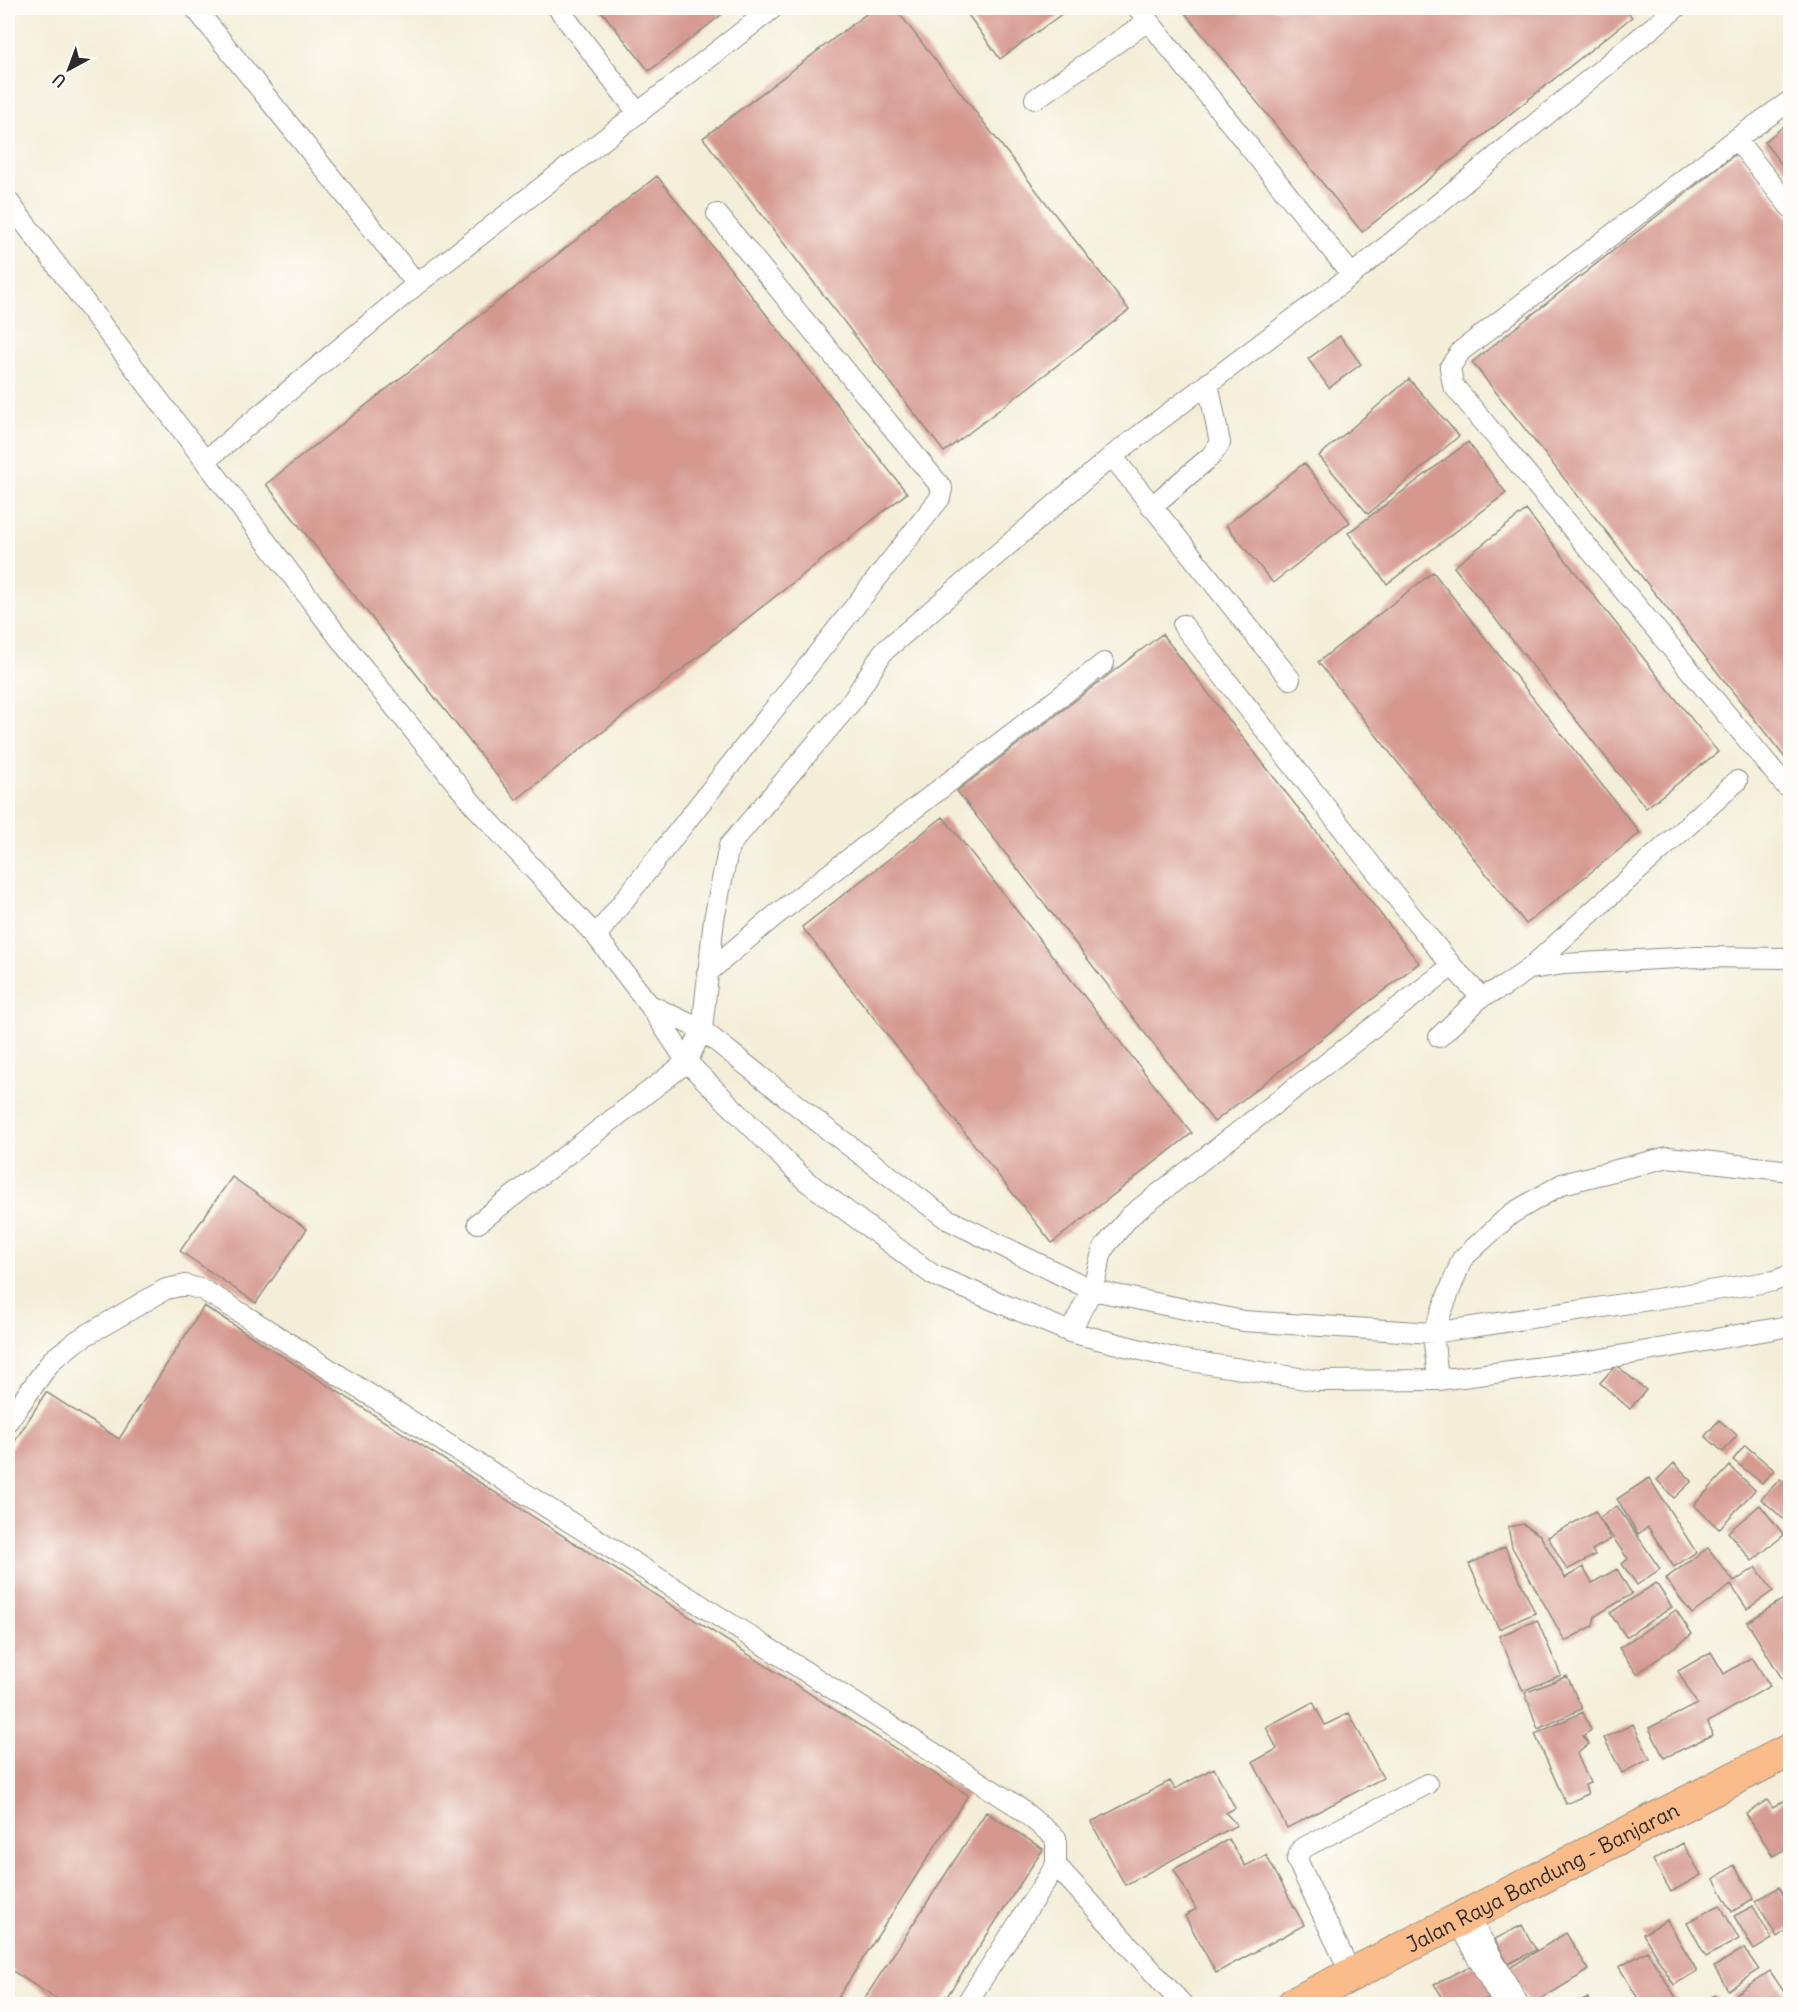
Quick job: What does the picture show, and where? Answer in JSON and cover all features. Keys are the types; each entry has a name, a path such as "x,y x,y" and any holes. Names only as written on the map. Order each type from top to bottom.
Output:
{"main road":[{"name":"Jalan Raya Bandung - Banjaran","path":"1304,2002 1791,1750"}],"street":[{"path":"1462,1919 1511,2004"}],"lane":[{"path":"195,8 417,284"},
{"path":"558,8 638,113"},
{"path":"205,461 417,284 773,8"},
{"path":"478,1223 687,1062 702,1030 714,919 729,846 853,700 883,652 1112,456 1352,275 1663,11"},
{"path":"1035,99 1143,14 1352,275"},
{"path":"1791,101 1736,139 1461,351 1450,367 1453,385 1786,786 1791,788"},
{"path":"1736,139 1791,207"},
{"path":"8,201 347,648 472,804 596,936 650,1006 687,1062 805,1180 933,1275 1070,1332 1177,1359 1318,1381 1438,1380 1590,1361 1791,1326"},
{"path":"596,936 940,498 942,488 717,214"},
{"path":"1151,507 1211,456 1220,443 1208,383"},
{"path":"1112,456 1290,679"},
{"path":"1183,625 1452,966 1481,997"},
{"path":"707,973 772,918 1104,663"},
{"path":"1439,1037 1481,997 1492,994 1529,969 1737,781"},
{"path":"1529,969 1563,964 1696,957 1791,958"},
{"path":"1070,1332 1092,1290 1103,1249 1130,1216 1452,966"},
{"path":"650,1006 702,1030 827,1129 947,1219 1092,1290 1243,1321 1433,1333 1774,1281 1791,1275"},
{"path":"1438,1380 1433,1333 1462,1259 1511,1214 1562,1184 1668,1157 1791,1171"},
{"path":"8,1421 52,1360 78,1340 166,1289 185,1285 202,1290 1014,1804 1056,1838 1056,1865 966,2004"},
{"path":"1352,1976 1297,1860 1301,1849 1427,1784"},
{"path":"1056,1865 1182,2004"}],"building":[{"path":"599,8 730,8 649,71"},
{"path":"874,8 895,8 1129,310 944,452 703,138"},
{"path":"1070,8 1000,59 964,9"},
{"path":"1181,8 1624,8 1632,17 1362,232"},
{"path":"1790,121 1790,175 1764,142"},
{"path":"1738,152 1790,219 1790,764 1472,362"},
{"path":"657,176 907,493 516,800 266,484"},
{"path":"1340,336 1361,364 1329,388 1308,359"},
{"path":"1409,379 1459,436 1368,514 1319,456"},
{"path":"1468,442 1506,493 1387,584 1348,533"},
{"path":"1304,463 1350,522 1273,583 1226,525"},
{"path":"1526,510 1718,752 1646,808 1454,567"},
{"path":"1433,572 1640,833 1526,924 1318,662"},
{"path":"1162,634 1419,963 1214,1122 957,791"},
{"path":"943,817 1192,1133 1052,1243 802,927"},
{"path":"232,1177 307,1229 256,1303 180,1251"},
{"path":"204,1306 968,1795 834,2004 64,2004 8,1968 8,1452 46,1392 119,1439"},
{"path":"1616,1365 1646,1390 1630,1409 1600,1383"},
{"path":"1719,1420 1737,1435 1723,1452 1705,1436"},
{"path":"1745,1445 1774,1470 1762,1483 1733,1460"},
{"path":"1674,1463 1692,1481 1674,1498 1657,1480"},
{"path":"1730,1466 1755,1490 1719,1529 1694,1505"},
{"path":"1649,1478 1696,1552 1674,1567 1648,1527 1638,1534 1617,1499"},
{"path":"1780,1479 1790,1489 1790,1520 1788,1523 1761,1499"},
{"path":"1760,1505 1784,1535 1752,1561 1728,1532"},
{"path":"1617,1506 1660,1569 1637,1585 1622,1564 1628,1559 1599,1518"},
{"path":"1595,1511 1611,1539 1592,1550 1595,1555 1567,1570 1548,1537"},
{"path":"1523,1524 1540,1535 1565,1578 1583,1567 1592,1583 1617,1569 1632,1594 1595,1616 1593,1626 1565,1641 1512,1547 1508,1527"},
{"path":"1505,1547 1535,1613 1499,1629 1469,1564"},
{"path":"1708,1548 1734,1582 1756,1567 1773,1591 1747,1609 1731,1585 1692,1614 1665,1579"},
{"path":"1656,1583 1672,1607 1626,1637 1610,1613"},
{"path":"1788,1596 1790,1600 1790,1682 1786,1685 1747,1622"},
{"path":"1676,1610 1692,1634 1637,1674 1619,1648"},
{"path":"1537,1620 1561,1675 1523,1691 1499,1636"},
{"path":"1711,1652 1724,1674 1752,1657 1770,1686 1708,1722 1712,1735 1664,1758 1649,1728 1697,1704 1678,1671"},
{"path":"1567,1676 1582,1709 1538,1729 1525,1693"},
{"path":"1313,1702 1325,1725 1349,1713 1383,1778 1287,1828 1253,1762 1277,1749 1266,1727"},
{"path":"1583,1712 1591,1730 1583,1736 1589,1744 1577,1754 1590,1783 1585,1785 1588,1794 1566,1804 1535,1734"},
{"path":"1633,1724 1650,1759 1622,1773 1604,1738"},
{"path":"1214,1768 1235,1808 1226,1813 1237,1825 1125,1885 1091,1822 1170,1781 1175,1789"},
{"path":"1790,1797 1790,1846 1773,1856 1746,1814 1767,1800 1773,1808"},
{"path":"986,1812 1043,1849 942,2004 861,2004"},
{"path":"1229,1839 1245,1866 1266,1855 1304,1925 1216,1973 1185,1916 1196,1909 1174,1869"},
{"path":"1683,1843 1701,1875 1671,1892 1653,1860"},
{"path":"1734,1865 1754,1898 1732,1912 1714,1879"},
{"path":"1779,1887 1790,1908 1790,1927 1777,1937 1756,1901"},
{"path":"1720,1905 1739,1939 1706,1957 1687,1922"},
{"path":"1753,1906 1772,1939 1754,1950 1734,1916"},
{"path":"1667,1920 1697,1971 1674,1985 1643,1934"},
{"path":"1522,1925 1536,1950 1508,1964 1495,1939"},
{"path":"1566,1933 1589,1970 1530,2004 1508,1969"},
{"path":"1744,1948 1759,1970 1728,1990 1714,1967"},
{"path":"1647,1951 1680,2004 1641,2004 1619,1967"},
{"path":"1478,1962 1496,1994 1476,2004 1447,2004 1434,1984"},
{"path":"1770,1971 1790,2001 1784,2004 1735,2004 1731,1997"},
{"path":"1715,1995 1721,2004 1699,2004"},
{"path":"1588,1998 1591,2004 1576,2004"}]}
